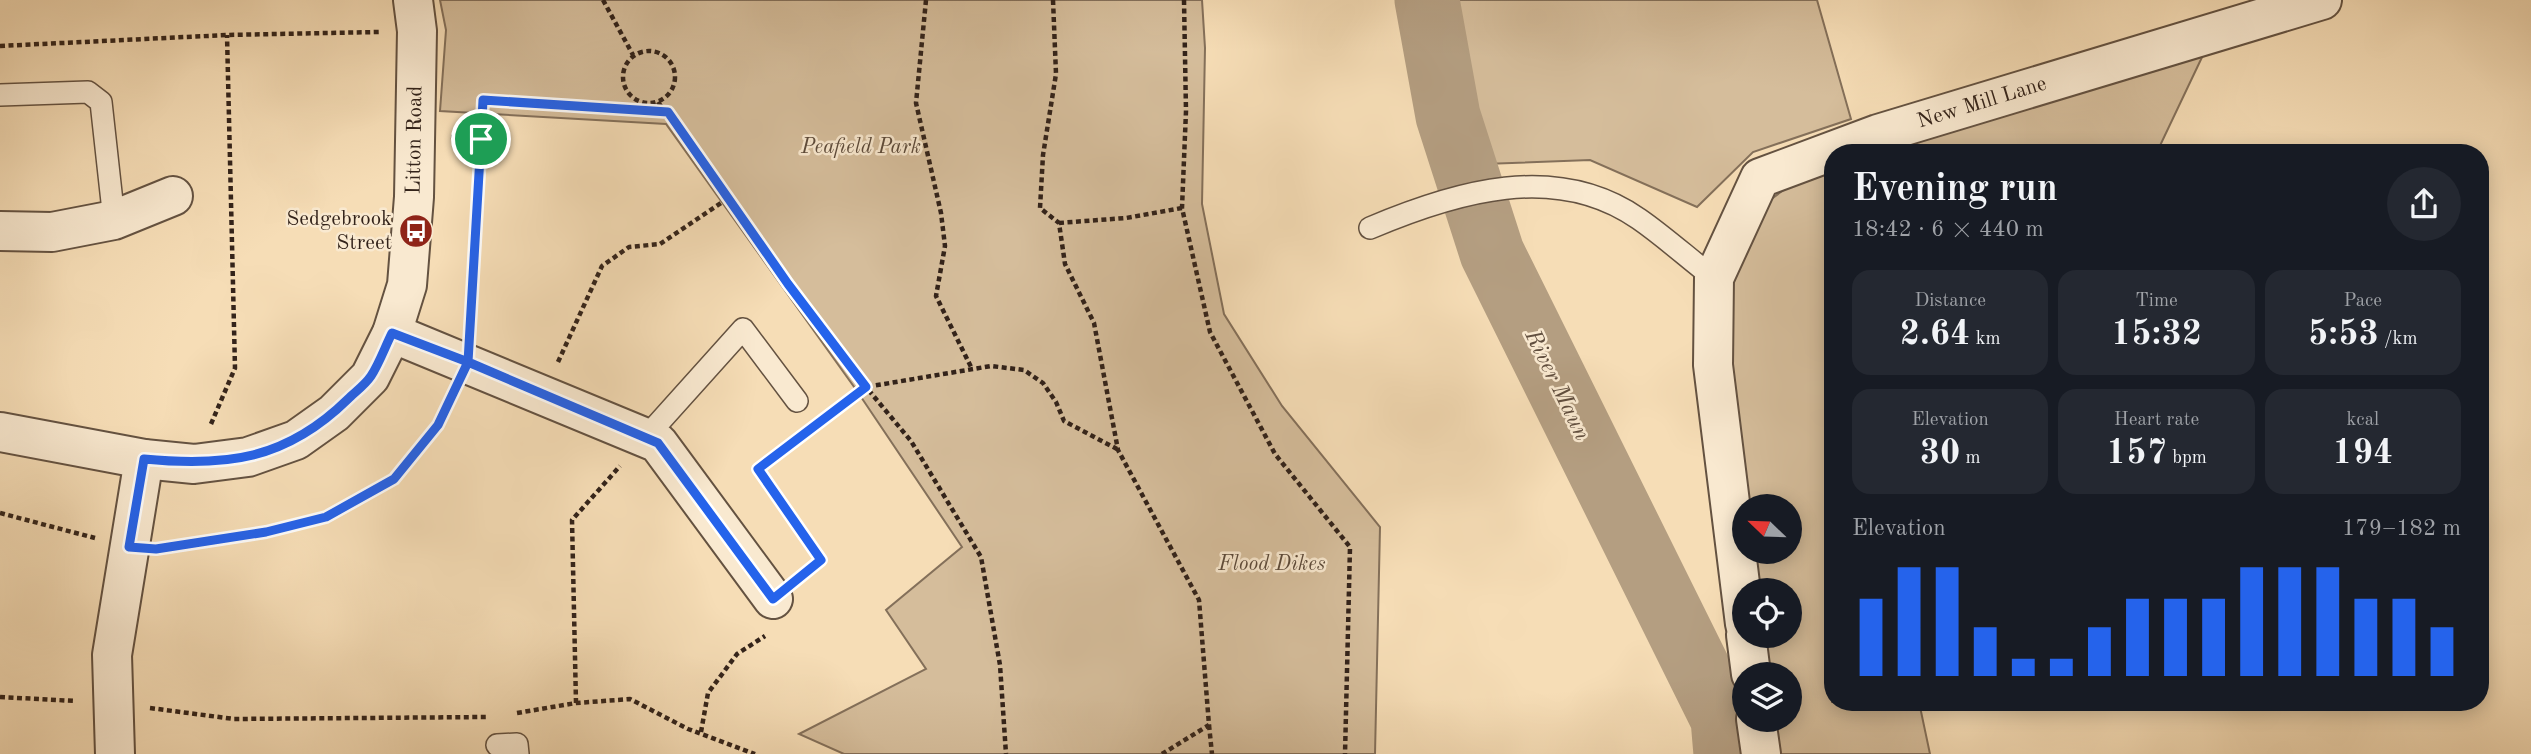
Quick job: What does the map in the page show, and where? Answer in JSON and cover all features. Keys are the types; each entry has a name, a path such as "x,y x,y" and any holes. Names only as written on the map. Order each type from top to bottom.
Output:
{"street":[{"name":"New Mill Lane","path":"1851,144 2322,0"},
{"name":"Litton Road","path":"0,432 144,459 194,464 248,457 296,440 334,413 370,377 392,333 407,285 414,197 415,16"},
{"name":"New Mill Lane","path":"1739,578 1713,365 1714,278 1760,178 1824,154"},
{"path":"0,231 52,232 114,220 173,196"},
{"path":"392,333 468,362 658,443 772,615"},
{"path":"115,754 112,655 144,459"},
{"path":"1758,732 1761,754"}],"lane":[{"path":"0,95 88,92 101,102 114,220"},
{"path":"1370,228 1454,197 1520,185 1572,189 1604,199 1637,218 1714,278"},
{"path":"646,437 743,329 797,401"},
{"path":"497,745 517,744 518,754"}],"path":[{"path":"603,0 633,55"},
{"path":"926,0 916,103 941,213 945,246 936,296 972,369"},
{"path":"1053,0 1056,74 1043,155 1040,208 1059,223 1126,218 1182,208"},
{"path":"1184,0 1186,111 1182,208 1210,332 1275,454 1350,547 1345,754"},
{"path":"0,46 227,35 415,16"},
{"path":"194,464 235,368 227,35"},
{"path":"645,50 655,50 669,58 674,66 674,86 659,102 645,102 628,92 624,84 624,69 633,55 645,50"},
{"path":"0,513 129,547 156,549 266,532 326,517 394,479 438,425 468,362 483,100 668,112"},
{"path":"659,102 866,387 911,441 981,557 1000,666 1006,754"},
{"path":"543,394 602,266 629,247 660,244 727,199"},
{"path":"1059,223 1065,264 1094,323 1118,450 1199,600 1212,754"},
{"path":"701,732 708,693 737,654 821,560 758,469 866,387 991,366 1024,370 1043,383 1056,402 1064,421 1118,450"},
{"path":"576,703 572,520 646,437"},
{"path":"0,696 114,704 234,719 493,717"},
{"path":"505,715 576,703 630,699 688,729 755,754"},
{"path":"1162,754 1209,725"}],"green space":[{"name":"Peafield Park","path":"440,0 1202,0 1205,48 1202,204 1224,314 1282,406 1380,527 1375,754 844,754 799,734 926,669 886,610 962,547 857,391 666,124 440,111 446,30"},
{"path":"1455,0 1817,0 1851,119 1753,152 1697,207 1590,160 1484,164"},
{"path":"2204,53 2161,144 1885,144"},
{"path":"1824,165 1824,711 1921,711 1930,754 1776,754 1773,732 1802,732 1802,662 1764,662 1763,648 1802,648 1802,578 1753,578 1752,564 1802,564 1802,494 1743,494 1720,328 1734,264 1759,208 1811,170"}],"waterway":[{"name":"River Maun","path":"1427,0 1448,116 1492,253 1723,719 1726,754"}],"place":[{"name":"Sedgebrook Street","path":"416,231"}],"route":[{"path":"481,139 468,362 392,333 370,377 334,413 296,440 248,457 194,464 144,459 129,547 156,549 266,532 326,517 394,479 438,425 468,362 658,443 773,599 821,560 758,469 866,387 788,284 668,112 483,100 481,139"}],"park label":[{"name":"Flood Dikes","path":"1272,564"}]}
